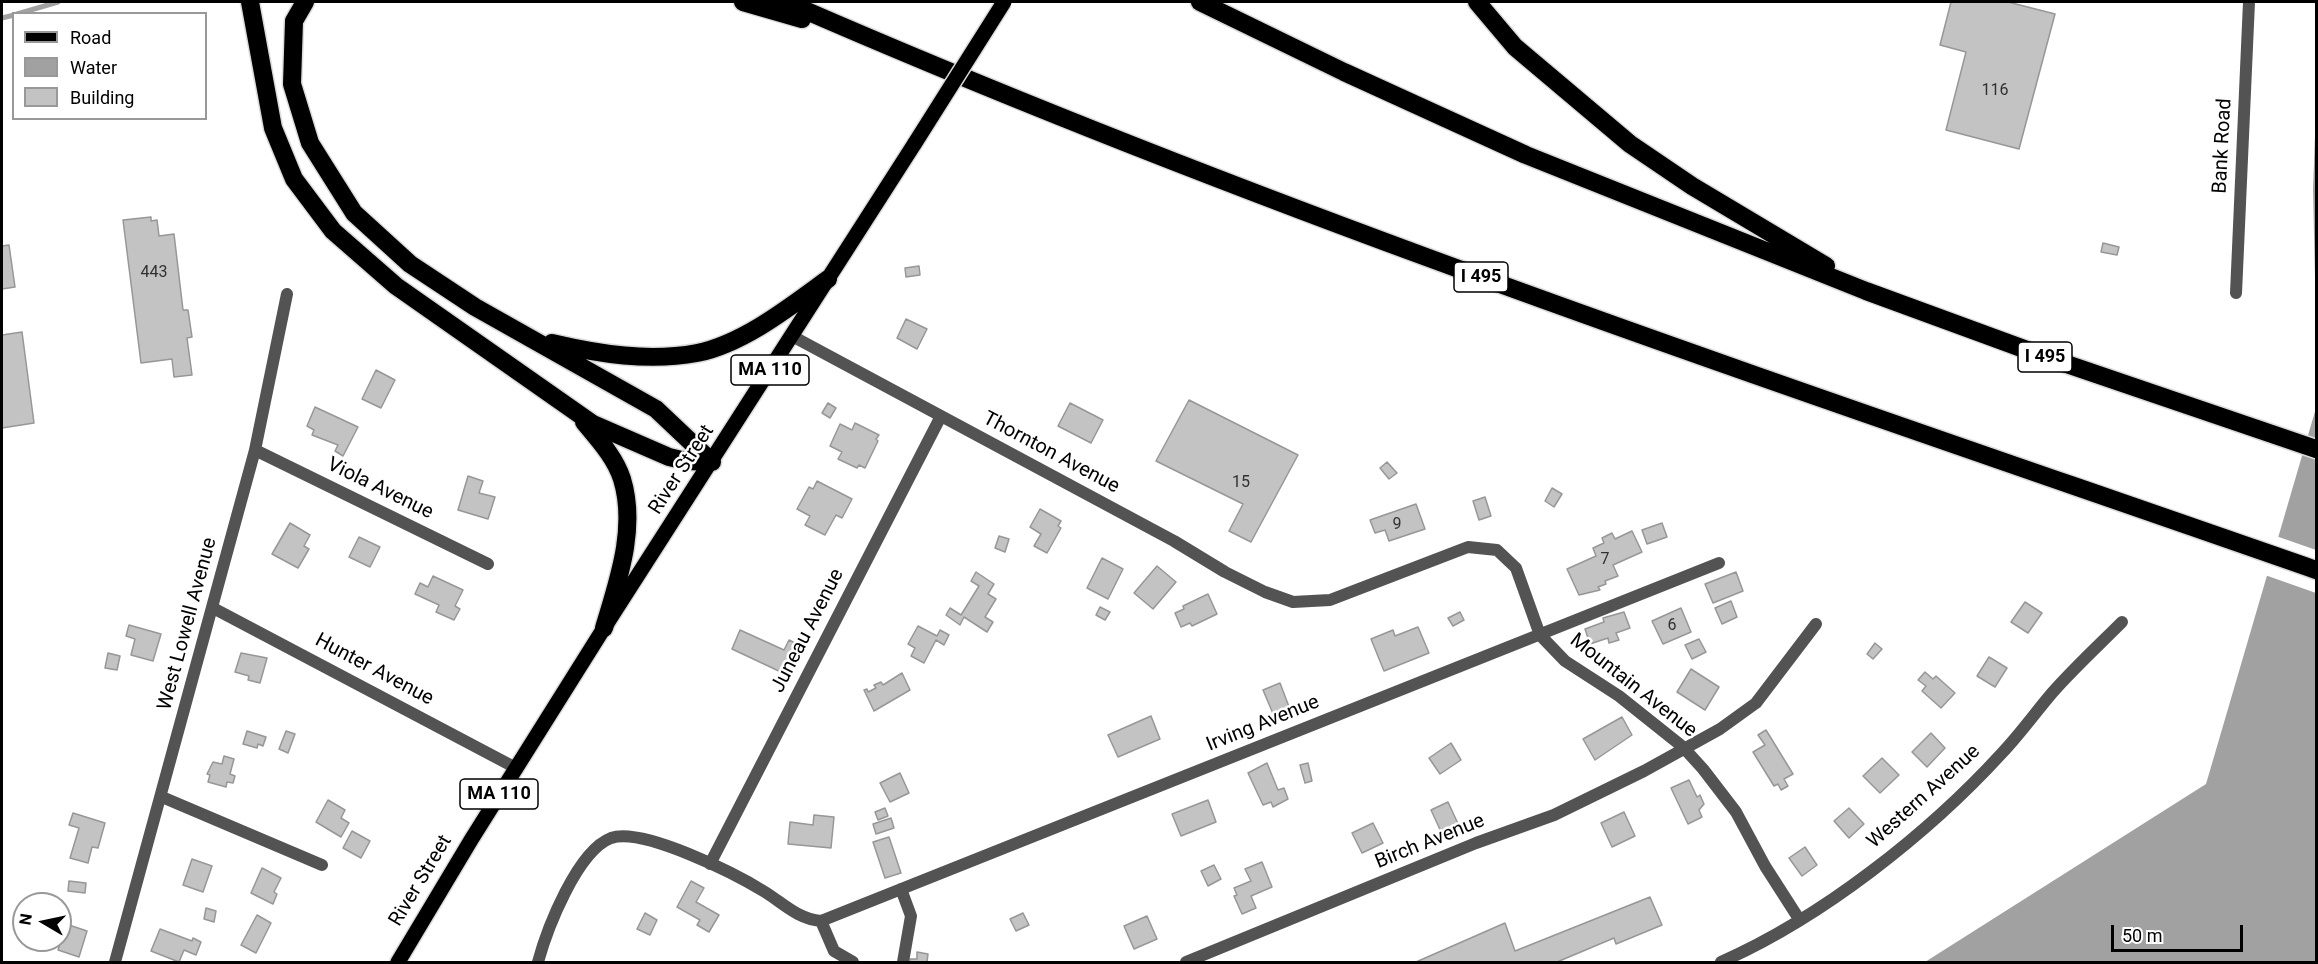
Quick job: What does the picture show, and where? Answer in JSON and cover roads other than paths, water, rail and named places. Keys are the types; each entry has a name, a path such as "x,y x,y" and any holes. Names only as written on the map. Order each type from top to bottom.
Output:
{"highway":[{"path":"250,2 273,128 294,179 333,231 396,286 593,424 669,457 686,462 712,462"},
{"path":"305,2 294,21 292,84 310,143 354,213 410,264 475,307 656,409 712,462"},
{"path":"743,2 870,38"},
{"name":"I 495","path":"786,2 1097,132 1371,237 2316,570"},
{"name":"I 495","path":"1200,2 1344,72 1526,155 1866,291 2046,357 2316,449"},
{"path":"1477,2 1515,47 1630,144 1692,186 1768,229 1866,291"},
{"path":"532,338 591,352 645,357 698,353 743,335 775,317 828,279"},
{"path":"576,411 607,450 622,479 628,518 621,571 604,628"}],"main road":[{"name":"River Street","path":"398,963 604,628 1004,2"}],"street":[{"name":"Bank Road","path":"2236,293 2249,2"},
{"name":"West Lowell Avenue","path":"115,963 255,450 287,294"},
{"name":"Thornton Avenue","path":"792,336 1174,541 1225,572 1264,592 1293,602 1330,600 1468,547 1497,550 1516,568 1540,635"},
{"name":"Juneau Avenue","path":"710,864 941,416"},
{"name":"Viola Avenue","path":"255,450 488,564"},
{"name":"Irving Avenue","path":"821,921 1719,563"},
{"name":"Hunter Avenue","path":"213,608 516,768"},
{"name":"Western Avenue","path":"1721,963 1831,900 1927,826 2002,753 2053,692 2122,621"},
{"name":"Birch Avenue","path":"1186,963 1476,843 1554,815 1644,771 1683,747 1720,729 1756,703 1816,624"},
{"name":"Mountain Avenue","path":"1540,635 1565,661 1619,696 1683,747 1736,812 1765,866 1799,919"},
{"path":"162,797 322,865"},
{"path":"538,963 561,902 590,855 612,838 638,837 710,864 764,891 808,920 821,921 834,951 852,963"},
{"path":"901,889 911,916 903,963"}],"water":[{"path":"2316,107 2316,322 2313,190"},
{"path":"2316,408 2316,962 1925,962 2206,784"}],"waterway":[{"path":"24,12 58,2"},
{"path":"2,18 12,16"}]}
